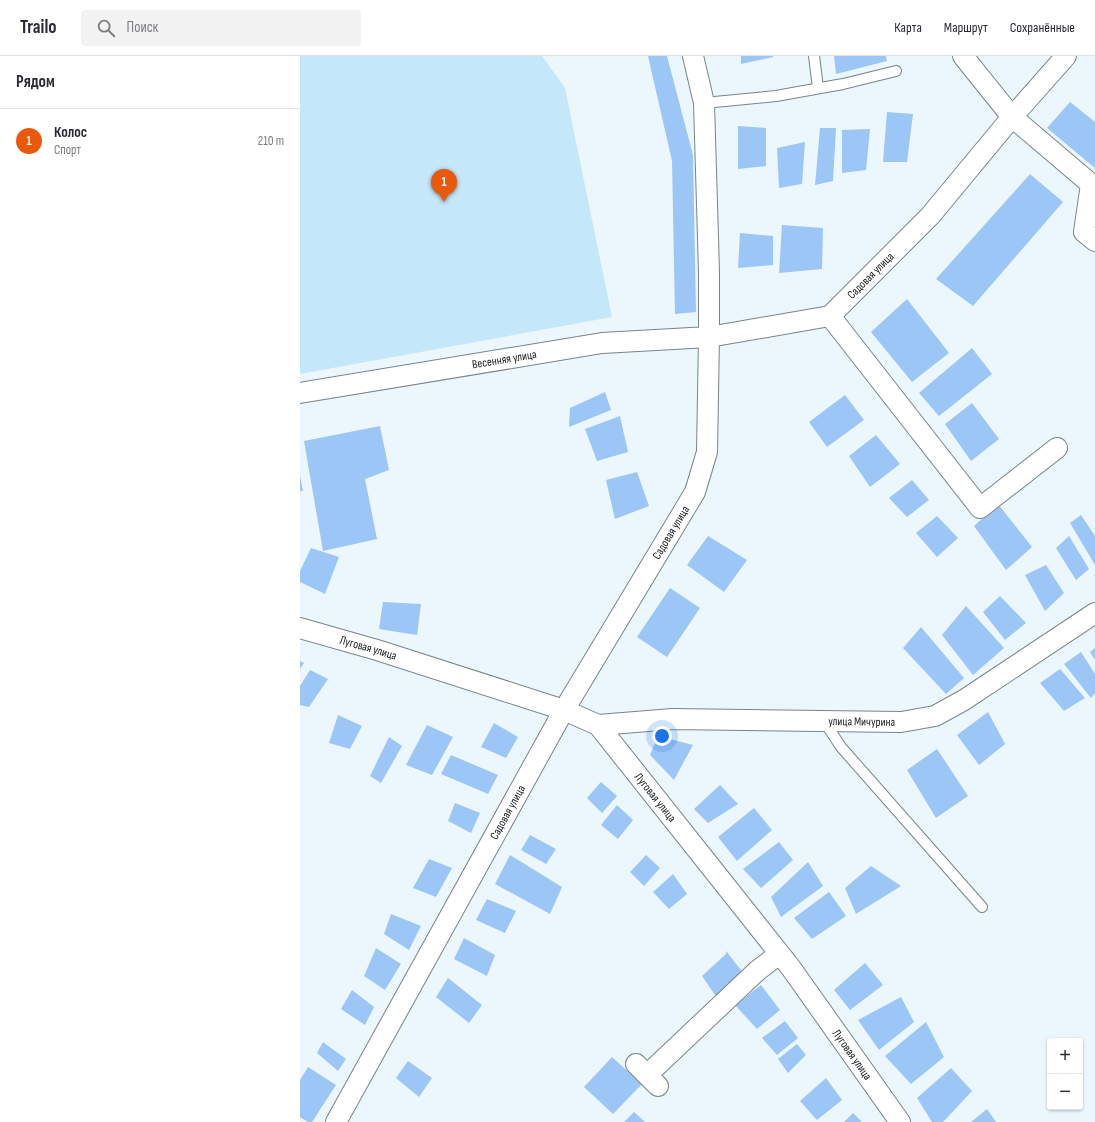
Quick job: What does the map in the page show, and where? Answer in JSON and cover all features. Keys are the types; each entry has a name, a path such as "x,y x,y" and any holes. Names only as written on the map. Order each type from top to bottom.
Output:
{"street":[{"name":"Садовая улица","path":"336,1122 564,710 695,492 706,452 709,272 704,103 693,56"},
{"path":"963,56 1012,117 1091,184 1084,232 1095,241"},
{"name":"Садовая улица","path":"830,316 930,216 1012,117 1066,56"},
{"path":"709,337 830,316 980,508 1057,448"},
{"name":"Весенняя улица","path":"300,393 602,343 709,337"},
{"name":"улица Мичурина","path":"598,725 673,719 901,722 935,716 964,700 1095,613"},
{"name":"Луговая улица","path":"300,628 376,650 564,710 598,725 779,954 900,1122"},
{"path":"647,1075 757,971 779,954"}],"lane":[{"path":"814,56 818,88"},
{"path":"704,103 776,96 896,71"},
{"path":"824,721 841,746 982,907"}],"shaded area":[{"path":"300,56 542,56 565,88 612,317 300,374"}],"building":[{"path":"648,56 667,56 693,155 696,312 675,314 672,161"},
{"path":"741,56 773,56 773,57 741,64"},
{"path":"834,56 886,56 887,61 836,74"},
{"path":"1070,102 1095,122 1095,168 1047,128"},
{"path":"887,112 913,114 907,162 883,162"},
{"path":"738,126 766,128 766,166 738,169"},
{"path":"820,128 836,128 833,181 815,185"},
{"path":"870,129 866,170 842,173 842,130"},
{"path":"805,142 802,184 779,188 777,148"},
{"path":"1030,174 1063,202 973,306 936,279"},
{"path":"782,225 823,228 822,269 779,273"},
{"path":"740,233 773,236 773,265 738,268"},
{"path":"907,299 949,353 912,382 871,332"},
{"path":"972,348 992,374 939,416 919,393"},
{"path":"605,392 611,410 569,427 570,408"},
{"path":"845,395 864,420 827,447 809,422"},
{"path":"972,403 999,439 971,461 945,424"},
{"path":"620,416 628,452 597,461 585,429"},
{"path":"380,426 389,470 365,479 377,539 323,551 304,441"},
{"path":"876,435 900,464 870,487 849,456"},
{"path":"637,472 649,506 615,519 606,480"},
{"path":"300,476 303,491 300,491"},
{"path":"912,480 929,500 907,517 889,498"},
{"path":"998,504 1032,547 1006,570 974,526"},
{"path":"1081,515 1095,536 1095,565 1070,523"},
{"path":"937,516 958,538 937,557 916,533"},
{"path":"708,536 747,560 724,592 687,565"},
{"path":"1069,536 1089,569 1076,580 1056,548"},
{"path":"311,548 339,557 325,594 300,582 300,571"},
{"path":"1046,565 1064,593 1045,611 1025,575"},
{"path":"670,588 700,608 667,657 637,637"},
{"path":"1000,596 1026,623 1005,640 983,612"},
{"path":"383,602 421,604 417,635 379,629"},
{"path":"966,606 1004,648 973,675 942,635"},
{"path":"921,627 964,678 946,694 903,648"},
{"path":"1095,648 1095,660 1090,652"},
{"path":"1081,652 1095,674 1095,693 1091,698 1064,664"},
{"path":"300,661 304,663 300,669"},
{"path":"1060,669 1085,698 1064,711 1040,683"},
{"path":"310,670 328,679 309,707 300,705 300,686"},
{"path":"988,712 1005,744 979,765 957,735"},
{"path":"338,715 362,726 350,749 329,743"},
{"path":"494,723 518,737 506,758 481,747"},
{"path":"427,725 453,737 432,775 406,765"},
{"path":"658,736 693,745 674,780 650,755"},
{"path":"389,737 402,746 381,783 370,776"},
{"path":"937,749 968,796 936,818 907,770"},
{"path":"451,755 498,775 488,794 441,774"},
{"path":"601,782 617,796 602,813 587,798"},
{"path":"720,785 738,804 708,823 694,809"},
{"path":"455,803 480,813 471,833 448,821"},
{"path":"617,805 633,820 618,839 601,825"},
{"path":"754,808 772,830 737,861 718,837"},
{"path":"530,835 556,849 546,864 521,850"},
{"path":"779,842 793,860 761,888 743,869"},
{"path":"510,855 562,887 550,914 495,884"},
{"path":"646,855 660,868 644,886 630,872"},
{"path":"429,859 452,868 436,897 413,888"},
{"path":"808,862 823,886 781,917 771,897"},
{"path":"871,866 901,886 856,914 845,888"},
{"path":"673,874 687,894 669,909 653,892"},
{"path":"829,892 846,916 812,939 794,918"},
{"path":"487,899 516,911 505,933 476,920"},
{"path":"391,914 421,926 409,950 384,934"},
{"path":"464,938 495,955 487,976 454,959"},
{"path":"376,948 401,964 385,990 364,976"},
{"path":"726,951 744,974 717,998 702,976 726,954"},
{"path":"865,963 883,985 850,1010 834,990"},
{"path":"448,978 482,1005 469,1023 436,997"},
{"path":"761,985 780,1010 757,1029 735,1005"},
{"path":"352,990 374,1007 365,1025 341,1009"},
{"path":"901,997 914,1022 879,1050 858,1020"},
{"path":"785,1021 798,1038 777,1055 762,1038"},
{"path":"926,1022 944,1057 911,1084 885,1056"},
{"path":"323,1042 346,1059 338,1071 317,1053"},
{"path":"797,1044 806,1055 788,1073 778,1059"},
{"path":"612,1057 642,1084 613,1114 584,1087"},
{"path":"408,1061 432,1078 419,1097 396,1078"},
{"path":"308,1067 336,1085 312,1122 308,1122 300,1117 300,1080"},
{"path":"951,1068 972,1091 943,1122 932,1122 917,1098"},
{"path":"826,1078 842,1100 817,1120 800,1101"},
{"path":"987,1109 996,1122 971,1122"},
{"path":"634,1112 645,1122 624,1122"},
{"path":"853,1113 862,1122 844,1122"}],"place":[{"name":"Колос","path":"444,202"}]}
